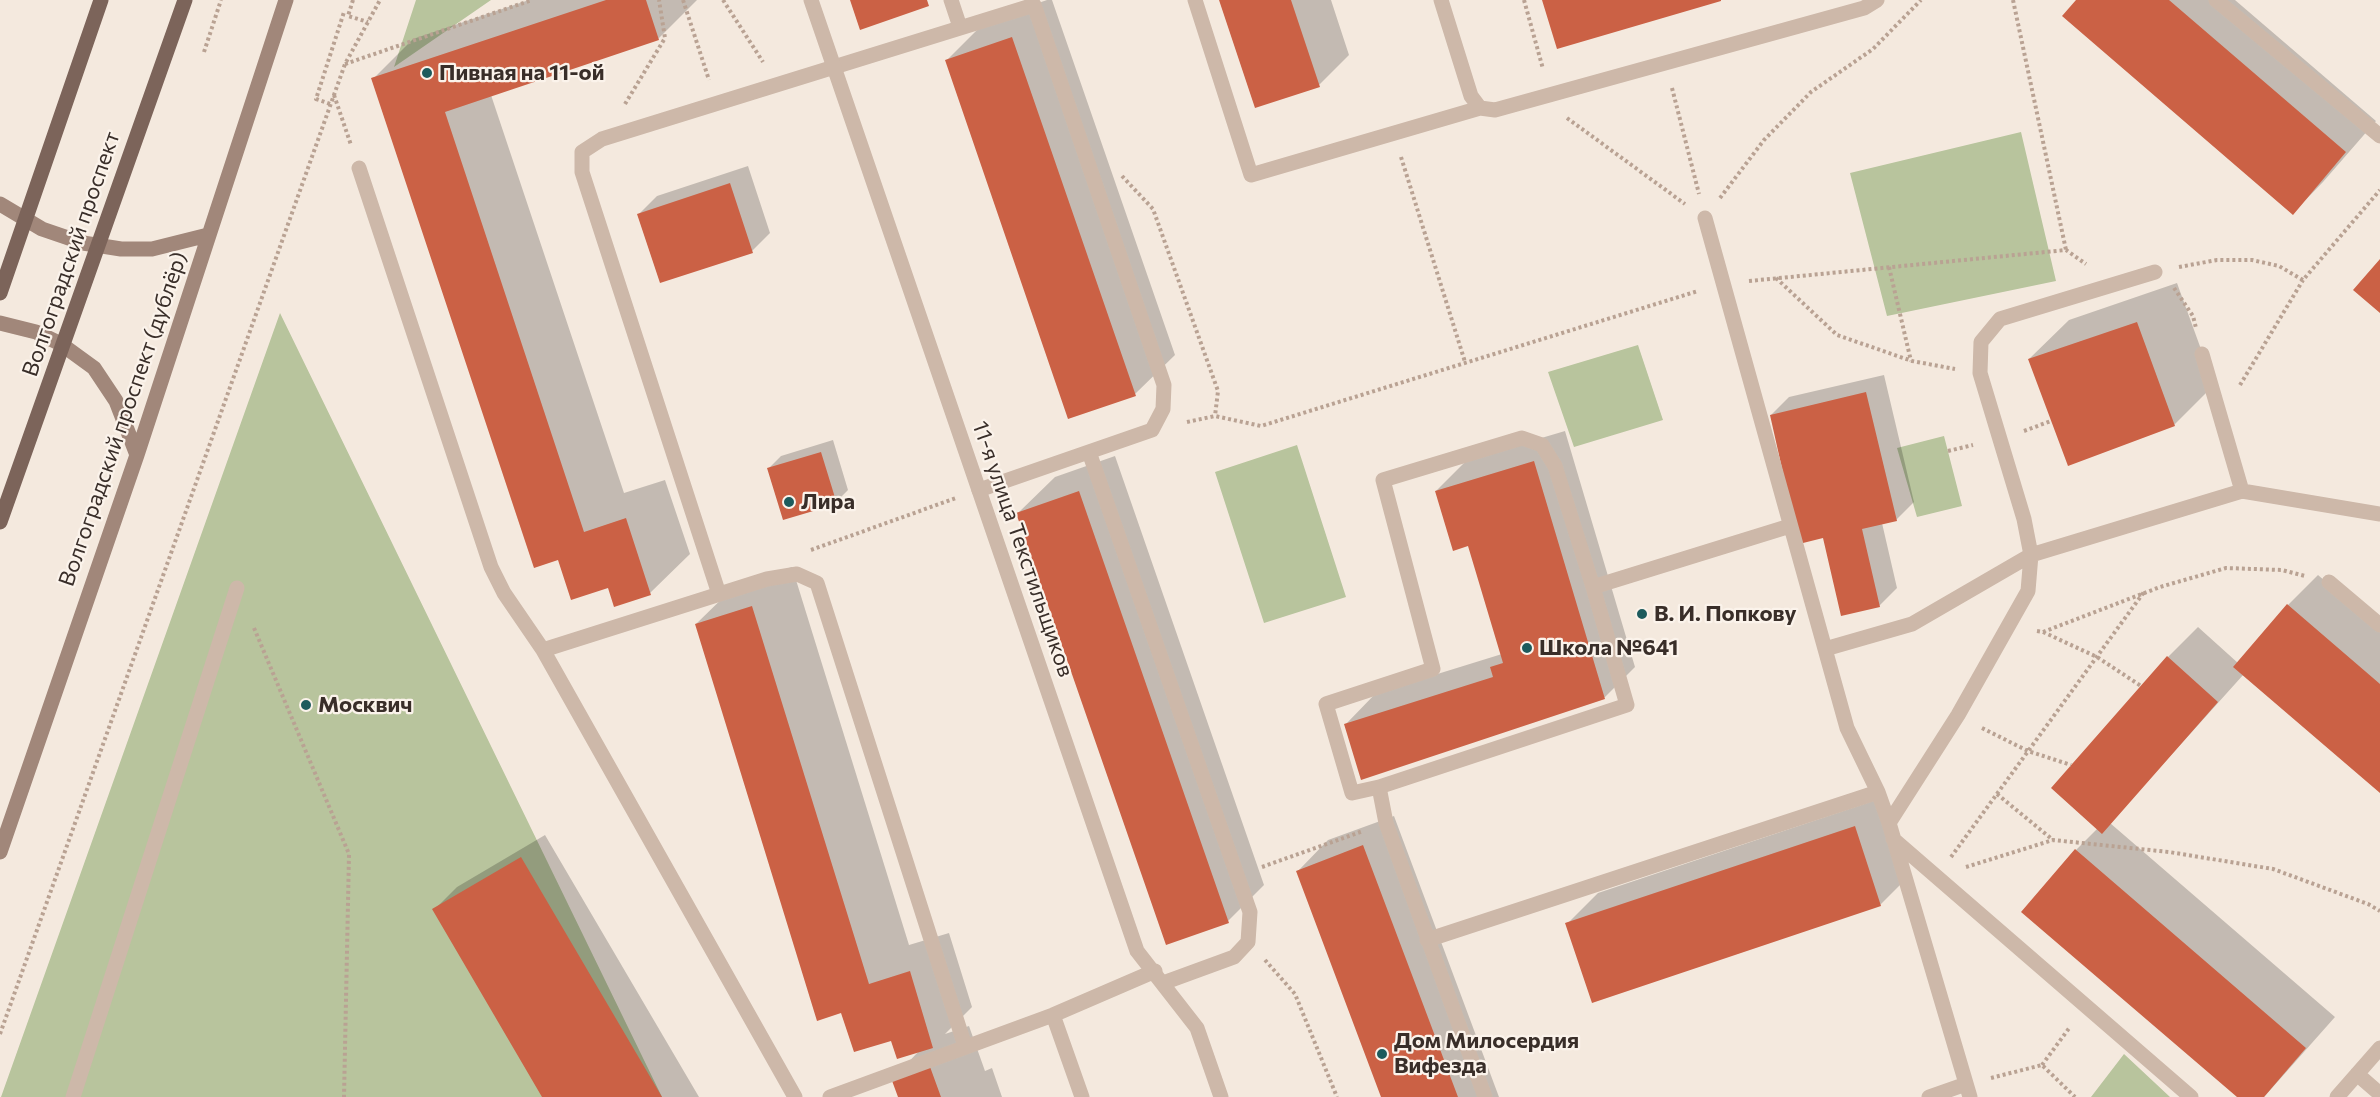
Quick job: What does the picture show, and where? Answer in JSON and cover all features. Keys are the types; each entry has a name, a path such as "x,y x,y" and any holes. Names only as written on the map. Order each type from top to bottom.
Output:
{"main road":[{"path":"0,293 101,0"},
{"name":"Волгоградский проспект","path":"0,522 185,0"},
{"name":"Волгоградский проспект (дублёр)","path":"0,852 136,455 286,0"},
{"path":"0,204 42,229 83,243 121,249 152,249 208,235"},
{"path":"0,323 36,332 61,344 94,368 116,401 136,455"}],"street":[{"name":"11-я улица Текстильщиков","path":"811,0 1137,951 1197,1028 1221,1097"},
{"path":"951,0 960,27"},
{"path":"1195,0 1251,175 1480,108 1495,110 1864,8 1877,0"},
{"path":"1441,0 1471,96 1480,108"},
{"path":"2216,0 2380,136"},
{"path":"719,594 582,172 582,152 602,139 1034,5 1164,385 1163,409 1152,430 979,490"},
{"path":"359,168 491,567 504,592 543,650 795,1097"},
{"path":"1705,218 1847,728 1878,792 1889,823 1968,1091 1929,1097"},
{"path":"1889,823 1958,715 2028,591 2031,555 2024,519 1980,373 1981,342 2000,319 2155,272"},
{"path":"2202,354 2242,491"},
{"path":"1522,438 1542,445 1555,466 1593,587 1627,705 1379,787 1352,793 1326,704 1433,669 1383,480 1522,438"},
{"path":"830,1097 1159,977 1234,957 1248,942 1250,912 1089,452"},
{"path":"1825,649 1911,624 2031,555 2242,491 2380,514"},
{"path":"1593,587 1790,526"},
{"path":"543,650 767,579 797,574 817,583 965,1046"},
{"path":"2329,582 2380,625"},
{"path":"73,1097 237,588"},
{"path":"1379,787 1386,823 1485,1097"},
{"path":"1427,940 1878,792"},
{"path":"1893,839 2191,1097"},
{"path":"1053,1015 1082,1097"},
{"path":"2337,1097 2380,1048"},
{"path":"2357,1074 2380,1094"}],"path":[{"path":"204,52 221,0"},
{"path":"353,0 348,16 368,22"},
{"path":"0,1034 330,104 345,64 380,0"},
{"path":"345,64 532,0"},
{"path":"602,139 665,38 659,0"},
{"path":"683,0 716,103"},
{"path":"723,0 777,84"},
{"path":"1524,0 1544,96 1705,218"},
{"path":"1705,218 1764,140 1811,92 1873,49 1921,0"},
{"path":"1121,175 1153,209 1218,391 1215,416 1261,426 1722,283 2066,250 2013,0"},
{"path":"330,104 316,99 344,12"},
{"path":"1665,63 1705,218"},
{"path":"334,94 359,168"},
{"path":"1394,133 1465,362"},
{"path":"2220,417 2303,280 2380,190"},
{"path":"2155,272 2217,260 2252,260 2279,266 2303,280"},
{"path":"1889,267 1912,361"},
{"path":"2155,272 2180,293 2193,316 2202,354"},
{"path":"1776,278 1837,335 1912,361 1980,373"},
{"path":"797,574 812,548 948,501"},
{"path":"2043,632 2144,592 2226,568 2282,570 2329,582"},
{"path":"237,588 349,854 344,1097"},
{"path":"1937,877 2144,592"},
{"path":"2007,627 2043,632 2097,657 2141,686"},
{"path":"1958,715 2028,751 2071,765"},
{"path":"1997,794 2053,840"},
{"path":"1237,875 1386,823"},
{"path":"1937,877 2053,840 2169,852 2273,869 2368,904 2380,911"},
{"path":"1248,942 1295,994 1338,1097"},
{"path":"1968,1091 2042,1065 2085,1005"},
{"path":"2042,1065 2075,1097"}],"green space":[{"path":"416,0 491,0 394,67"},
{"path":"2021,132 2056,281 1887,316 1850,173"},
{"name":"Москвич","path":"280,313 662,1097 1,1097"},
{"path":"1638,345 1663,420 1574,447 1548,372"},
{"path":"1944,436 1962,506 1917,517 1897,448"},
{"path":"1297,445 1346,597 1264,623 1215,472"},
{"path":"2124,1054 2170,1097 2091,1097"}],"building":[{"path":"606,0 646,0 659,40 445,112 584,532 626,518 651,595 614,607 608,588 571,600 558,560 534,568 371,78"},
{"path":"850,0 927,0 929,6 860,30"},
{"path":"1219,0 1291,0 1320,87 1255,108"},
{"path":"1542,0 1721,0 1721,1 1557,49"},
{"path":"2076,0 2169,0 2346,152 2293,215 2062,16"},
{"path":"1012,37 1136,396 1068,419 945,60"},
{"path":"730,183 753,253 660,283 637,214"},
{"path":"2380,259 2380,313 2353,290"},
{"path":"2137,322 2175,426 2068,466 2028,359"},
{"path":"1866,392 1897,521 1862,529 1880,607 1841,616 1823,538 1799,544 1770,415"},
{"path":"821,452 837,504 783,520 767,468"},
{"path":"1534,461 1605,699 1361,780 1344,724 1493,677 1490,667 1503,663 1468,546 1453,551 1435,491"},
{"path":"1079,491 1229,923 1166,945 1016,513"},
{"path":"2287,604 2380,684 2380,793 2233,667"},
{"path":"752,606 869,984 910,971 933,1048 897,1059 891,1041 854,1052 841,1013 817,1021 695,624"},
{"path":"2167,656 2218,702 2102,834 2051,788"},
{"path":"1855,826 1881,906 1592,1003 1565,923"},
{"path":"1363,845 1458,1097 1381,1097 1296,871"},
{"path":"2075,849 2306,1048 2264,1097 2237,1097 2021,912"},
{"path":"521,857 662,1097 542,1097 432,909"},
{"path":"929,1064 941,1097 898,1097 891,1078"}],"place":[{"name":"Пивная на 11-ой","path":"427,73"},
{"name":"Лира","path":"789,502"},
{"name":"В. И. Попкову","path":"1642,614"},
{"name":"Школа №641","path":"1527,648"},
{"name":"Москвич","path":"306,705"},
{"name":"Дом Милосердия Вифезда","path":"1382,1054"}]}
